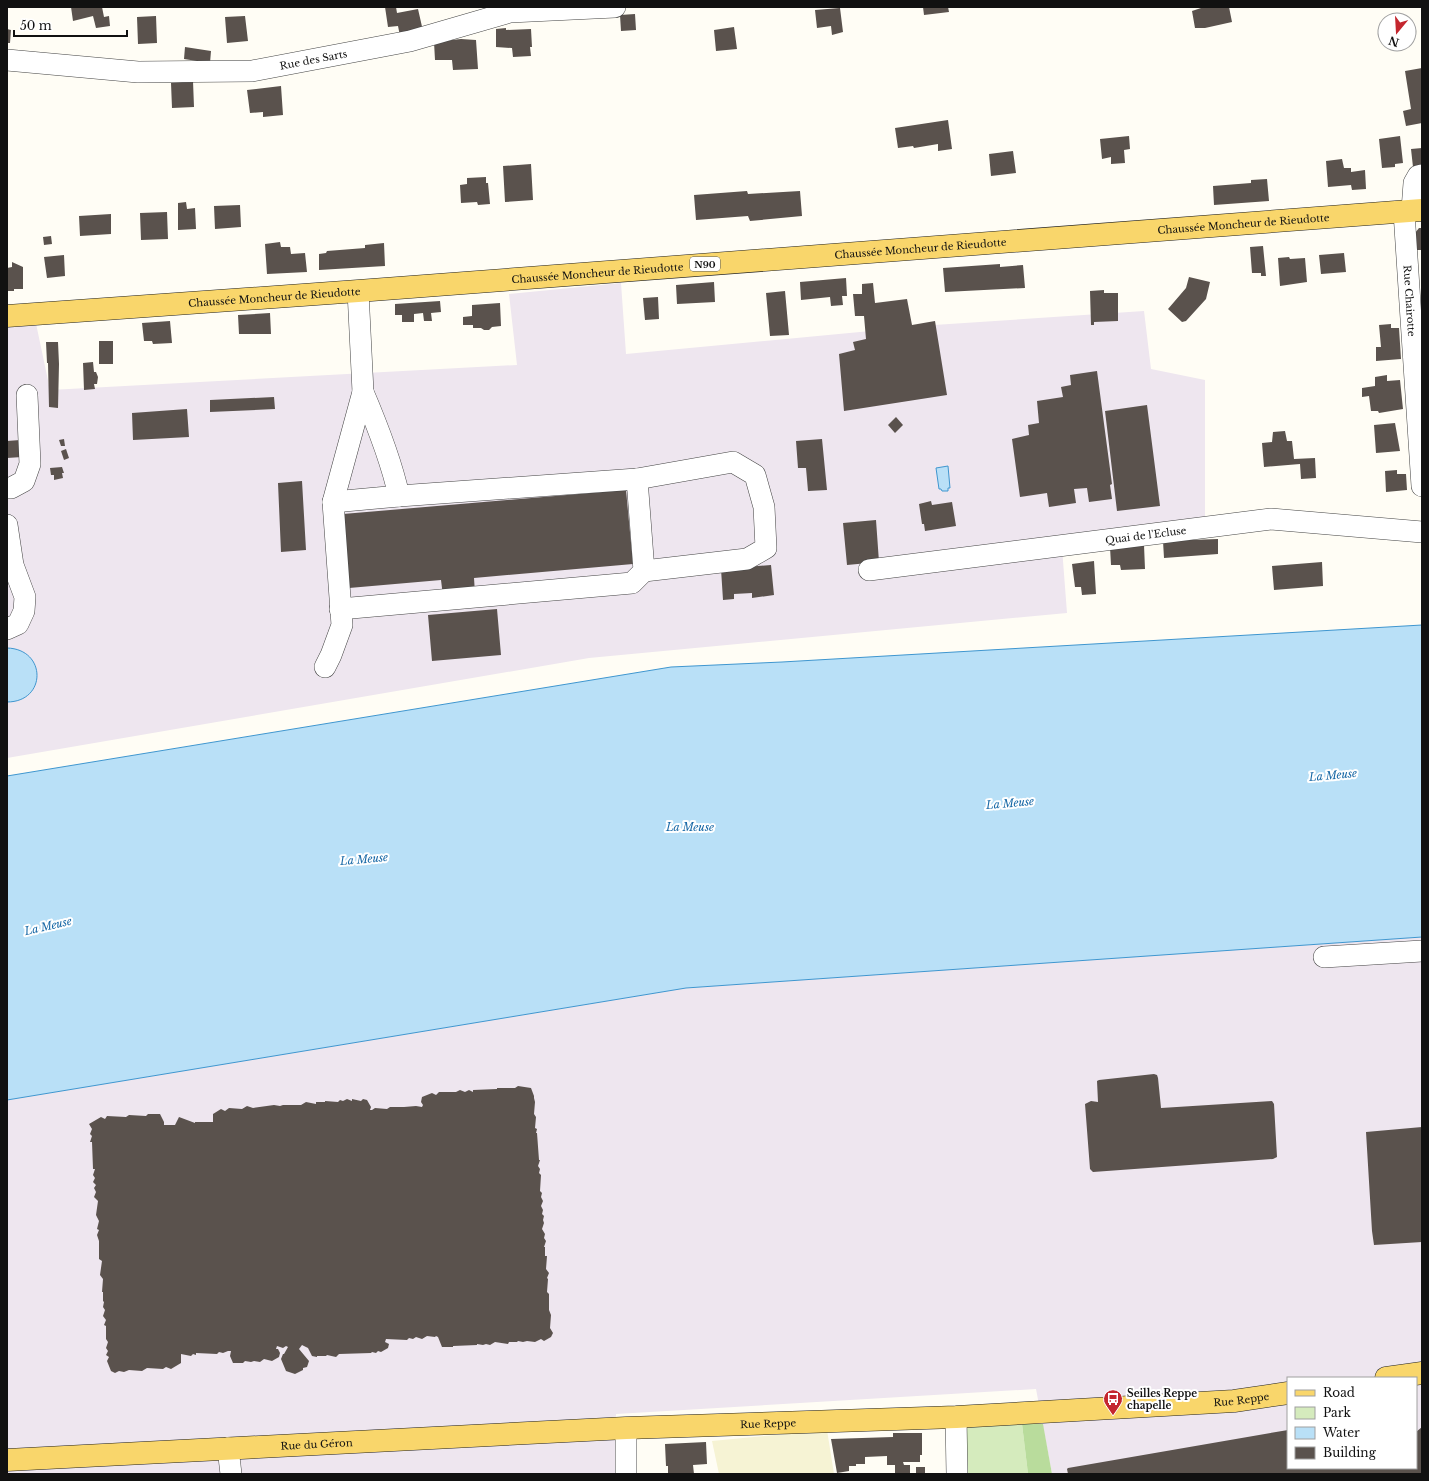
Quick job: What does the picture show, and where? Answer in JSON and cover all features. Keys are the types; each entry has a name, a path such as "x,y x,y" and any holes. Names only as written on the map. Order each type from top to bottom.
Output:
{"main road":[{"name":"Chaussée Moncheur de Rieudotte","path":"7,316 358,291 1413,211"},
{"path":"1393,1377 1422,1373"},
{"name":"Rue Reppe","path":"626,1428 956,1417 1234,1401 1287,1393"},
{"name":"Rue du Géron","path":"7,1460 626,1428"}],"street":[{"name":"Rue des Sarts","path":"7,60 138,72 252,71 410,41 510,12 615,7"},
{"name":"Rue Chairotte","path":"1422,175 1418,176 1414,183 1413,211 1422,486"},
{"path":"325,667 342,625 333,502 363,392 358,291"},
{"path":"363,392 381,434 393,470 399,496"},
{"path":"7,488 11,488 24,481 30,464 27,395"},
{"path":"333,502 399,496 637,480 733,462 755,475 764,507 766,548 747,559 644,571 632,583 340,609"},
{"path":"637,480 644,571"},
{"name":"Quai de l'Ecluse","path":"869,570 1271,519 1422,532"},
{"path":"7,525 13,566 25,597 24,611 18,624 7,630"},
{"path":"1324,957 1422,951"},
{"path":"956,1417 957,1474"},
{"path":"626,1428 626,1474"},
{"path":"228,1448 231,1474"}],"shaded area":[{"path":"621,283 626,354 934,325 1144,311 1151,369 1205,380 1205,517 1061,535 1067,613 589,658 7,758 7,316 34,314 50,390 517,365 509,294"},
{"path":"1422,937 1422,1474 1052,1474 1036,1389 616,1414 617,1474 7,1474 7,1100 686,988"},
{"path":"827,1430 834,1474 719,1474 712,1441"}],"green space":[{"path":"1022,1424 1028,1474 957,1474 956,1427"},
{"path":"1022,1424 1043,1424 1052,1474 1028,1474"}],"water":[{"path":"948,466 950,488 948,488 948,491 942,491 939,489 936,468"},
{"name":"La Meuse","path":"1422,625 1422,937 686,988 7,1100 7,776 671,667 782,662"},
{"path":"7,648 20,651 30,657 35,666 37,675 35,685 30,694 20,700 7,702"}],"building":[{"path":"71,7 102,7 104,17 109,16 110,26 96,28 93,16 73,21"},
{"path":"385,7 396,7 397,13 418,9 423,31 400,36 398,26 388,27"},
{"path":"923,7 948,7 949,12 924,15"},
{"path":"1204,7 1229,7 1232,22 1205,28 1195,28 1192,11"},
{"path":"840,8 843,32 832,35 831,26 817,28 815,10"},
{"path":"635,14 636,30 621,31 620,15"},
{"path":"156,16 157,43 138,44 137,17"},
{"path":"245,16 248,41 227,43 225,17"},
{"path":"734,27 737,49 716,51 714,30"},
{"path":"506,28 506,30 531,29 531,56 513,57 512,48 496,47 496,29"},
{"path":"7,29 11,30 10,43 7,43"},
{"path":"461,39 476,40 478,69 453,70 452,60 435,60 434,42"},
{"path":"185,47 211,51 210,63 184,59"},
{"path":"1422,68 1422,123 1406,126 1403,111 1411,109 1405,71"},
{"path":"193,81 194,107 172,108 171,83"},
{"path":"281,86 283,115 263,117 263,112 250,113 247,90"},
{"path":"948,120 952,149 938,151 938,144 914,148 913,146 898,148 895,128"},
{"path":"1129,136 1130,149 1124,150 1125,163 1111,164 1111,157 1102,159 1100,139"},
{"path":"1400,136 1403,163 1395,164 1395,167 1382,168 1379,139"},
{"path":"1422,148 1422,166 1413,167 1411,149"},
{"path":"1013,151 1016,173 991,176 989,154"},
{"path":"1342,159 1344,168 1351,168 1351,172 1365,170 1366,189 1352,190 1351,185 1328,187 1326,161"},
{"path":"531,164 533,200 505,202 503,166"},
{"path":"486,177 490,204 478,205 477,202 461,203 460,185 467,184 467,178"},
{"path":"1267,179 1269,201 1214,205 1213,186 1251,183 1251,180"},
{"path":"747,191 748,194 800,191 802,216 750,221 748,216 696,220 694,195"},
{"path":"186,202 187,209 195,208 196,229 178,230 178,203"},
{"path":"240,205 241,227 215,229 214,206"},
{"path":"167,212 168,239 141,240 140,213"},
{"path":"111,214 111,234 80,236 79,216"},
{"path":"1419,228 1422,228 1422,250 1415,250 1415,233"},
{"path":"51,236 52,244 44,245 43,237"},
{"path":"280,242 281,247 290,247 291,254 305,253 307,272 267,274 265,244"},
{"path":"384,243 385,266 319,270 319,254 326,253 327,251 365,248 365,245"},
{"path":"1263,246 1266,276 1261,276 1261,273 1252,273 1250,247"},
{"path":"1344,253 1346,272 1321,274 1319,255"},
{"path":"64,255 65,276 47,278 44,257"},
{"path":"1289,257 1290,259 1305,258 1307,282 1280,286 1278,258"},
{"path":"12,262 23,267 23,289 7,291 7,268 12,267"},
{"path":"1000,264 1000,267 1023,265 1025,288 945,292 943,268"},
{"path":"1189,277 1210,282 1206,299 1186,321 1182,322 1168,309 1186,288"},
{"path":"846,278 847,296 842,296 843,305 831,306 830,297 801,300 800,282"},
{"path":"714,282 715,302 677,304 676,285"},
{"path":"873,283 875,303 907,299 912,325 935,321 947,395 844,411 839,354 855,350 853,342 866,339 864,316 855,316 853,294 862,294 862,284"},
{"path":"1104,290 1104,293 1118,293 1118,321 1094,322 1094,325 1091,325 1090,291"},
{"path":"785,291 789,335 770,336 766,293"},
{"path":"658,297 659,319 645,320 643,298"},
{"path":"440,301 441,312 431,313 432,321 424,321 423,313 414,314 414,322 402,322 402,315 395,315 395,304"},
{"path":"500,303 501,326 484,330 481,328 473,328 473,325 463,325 463,317 472,316 472,305"},
{"path":"270,313 271,334 239,334 238,315"},
{"path":"170,321 172,343 153,344 152,341 144,341 142,323"},
{"path":"1391,324 1391,328 1399,328 1401,359 1376,361 1376,347 1381,347 1379,325"},
{"path":"99,341 113,341 113,364 99,364"},
{"path":"46,342 58,342 58,408 49,407"},
{"path":"93,362 94,372 96,372 98,377 97,384 94,384 95,389 84,390 83,363"},
{"path":"1097,371 1112,484 1110,485 1112,499 1089,502 1087,488 1074,489 1076,503 1049,507 1047,493 1020,497 1012,439 1029,435 1028,425 1039,423 1037,401 1063,397 1061,387 1071,385 1070,375"},
{"path":"1387,375 1387,381 1400,380 1403,409 1379,413 1378,411 1371,411 1369,396 1362,397 1362,388 1375,386 1375,377"},
{"path":"274,397 275,409 210,412 210,400"},
{"path":"1147,405 1160,506 1117,511 1105,411"},
{"path":"187,409 189,437 133,440 132,413"},
{"path":"896,417 903,425 895,433 888,425"},
{"path":"1395,423 1400,451 1376,453 1374,425"},
{"path":"1285,431 1287,441 1292,441 1294,459 1315,458 1316,478 1301,479 1300,464 1264,467 1262,443 1272,442 1273,432"},
{"path":"64,439 65,446 61,446 59,440"},
{"path":"822,439 827,490 808,491 806,468 798,468 796,441"},
{"path":"20,440 22,457 7,458 7,441"},
{"path":"66,449 69,458 64,460 61,451"},
{"path":"62,467 64,473 62,473 63,478 54,480 54,475 51,475 50,468"},
{"path":"1397,470 1397,474 1406,474 1407,490 1386,492 1385,471"},
{"path":"302,481 306,550 281,552 278,483"},
{"path":"626,490 633,564 474,578 475,593 443,596 441,580 349,588 343,514"},
{"path":"931,501 932,505 952,502 956,526 925,531 924,524 922,524 919,504"},
{"path":"876,520 879,562 847,565 843,523"},
{"path":"1218,539 1218,554 1164,558 1163,541"},
{"path":"1144,545 1145,569 1121,570 1120,565 1111,565 1110,547"},
{"path":"1094,561 1096,594 1082,595 1081,587 1075,587 1072,564"},
{"path":"1322,562 1323,586 1274,590 1272,566"},
{"path":"771,565 774,595 752,598 752,593 734,594 734,599 723,600 721,569"},
{"path":"497,609 501,655 432,661 428,615"},
{"path":"1154,1074 1157,1075 1158,1078 1161,1108 1272,1101 1274,1104 1277,1157 1273,1159 1093,1172 1090,1169 1085,1104 1091,1101 1098,1102 1097,1081"},
{"path":"518,1086 531,1088 535,1102 535,1128 537,1129 536,1133 540,1160 538,1166 540,1169 539,1173 541,1175 540,1191 542,1193 541,1197 543,1201 541,1206 543,1210 542,1214 544,1216 542,1229 545,1234 544,1238 546,1241 544,1247 545,1256 547,1256 546,1269 549,1273 547,1278 547,1292 549,1294 549,1310 551,1315 550,1328 553,1333 551,1337 544,1341 541,1339 535,1342 518,1341 509,1342 508,1344 495,1342 490,1345 477,1344 453,1347 442,1347 438,1337 436,1336 427,1336 422,1339 416,1337 413,1339 409,1338 407,1340 386,1339 385,1342 389,1344 388,1348 381,1352 339,1354 336,1357 327,1355 317,1357 312,1356 308,1348 302,1345 299,1349 309,1361 307,1367 295,1374 286,1371 281,1359 288,1347 286,1346 283,1348 277,1346 276,1349 278,1349 280,1353 279,1357 272,1361 264,1359 260,1362 245,1361 243,1363 233,1363 230,1356 231,1351 228,1351 223,1353 219,1352 217,1354 196,1353 196,1355 193,1354 191,1356 181,1354 181,1363 171,1369 166,1367 163,1369 147,1368 142,1371 129,1370 115,1373 111,1371 107,1361 109,1357 106,1355 108,1351 106,1348 108,1342 106,1339 106,1326 104,1325 106,1320 103,1316 105,1310 103,1307 104,1302 102,1292 103,1279 100,1275 102,1261 99,1259 99,1241 97,1235 99,1230 97,1229 99,1221 96,1215 98,1201 94,1197 96,1192 94,1188 96,1185 93,1182 95,1178 93,1175 95,1169 93,1169 92,1142 90,1142 92,1136 90,1134 92,1129 89,1124 101,1117 105,1119 107,1116 126,1117 129,1115 146,1116 148,1114 160,1114 164,1125 175,1125 179,1117 195,1123 213,1122 213,1114 221,1109 225,1111 229,1108 242,1109 247,1106 253,1108 274,1105 301,1105 306,1102 316,1104 316,1102 338,1102 340,1100 343,1101 347,1099 352,1101 352,1099 361,1101 363,1099 367,1100 371,1107 370,1110 375,1108 387,1109 390,1107 422,1107 422,1097 432,1093 436,1095 439,1092 456,1092 460,1090 465,1092 469,1090 473,1092 473,1090 515,1088"},
{"path":"1422,1127 1422,1242 1374,1245 1366,1132"},
{"path":"1422,1427 1422,1474 1068,1474 1067,1469 1287,1430 1287,1469 1417,1469 1417,1431"},
{"path":"893,1433 922,1433 922,1455 920,1455 920,1462 903,1462 904,1465 910,1465 910,1473 895,1474 895,1465 887,1465 887,1456 865,1457 865,1464 849,1466 849,1471 837,1473 831,1439 893,1437"},
{"path":"706,1442 707,1464 693,1465 694,1474 668,1474 665,1444"},
{"path":"916,1467 925,1467 925,1474 916,1474"}],"place":[{"name":"Seilles Reppe chapelle","path":"1113,1416"}]}
